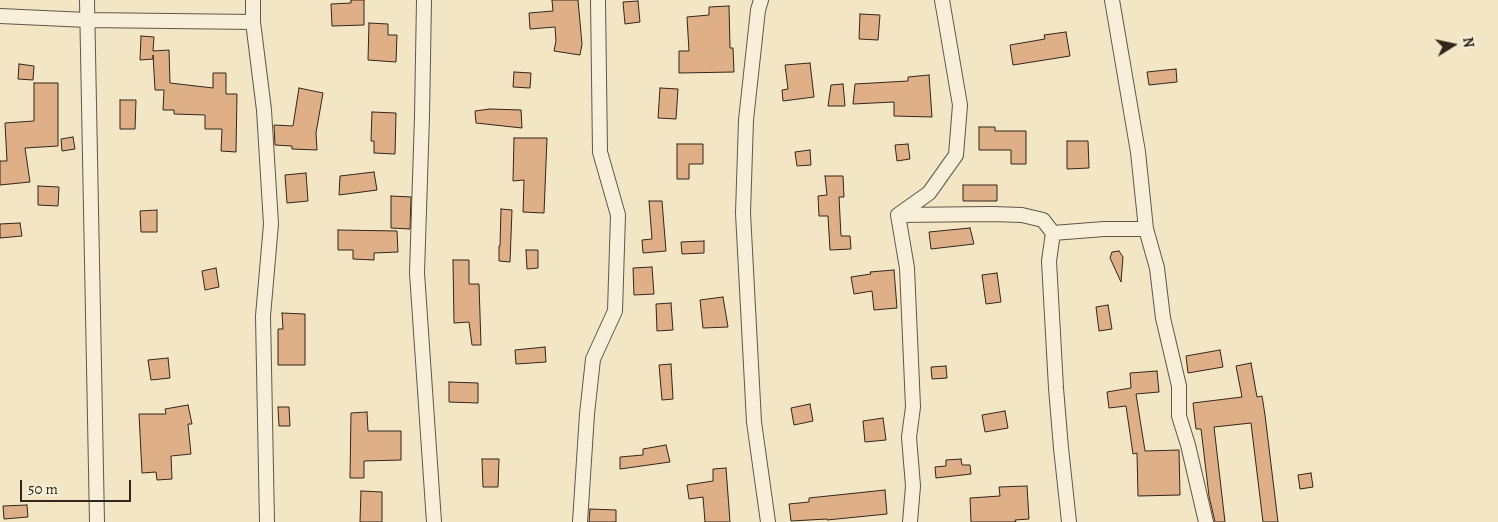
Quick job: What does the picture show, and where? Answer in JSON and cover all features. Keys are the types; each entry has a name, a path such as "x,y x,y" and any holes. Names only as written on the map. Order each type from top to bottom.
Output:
{"street":[{"path":"87,0 96,522"},
{"path":"253,0 252,22 264,110 272,224 263,316 267,522"},
{"path":"424,0 417,273 434,522"},
{"path":"580,522 586,424 593,359 615,311 618,215 600,152 598,0"},
{"path":"761,0 758,10 746,120 743,213 754,422 768,522"},
{"path":"898,215 930,193 956,155 960,105 942,0"},
{"path":"1112,0 1138,152 1146,229 1157,268 1163,318 1179,386 1179,416 1188,445 1206,522"},
{"path":"0,16 87,20 252,22"},
{"path":"898,215 1022,215 1043,220 1053,233 1050,261 1056,378 1061,448 1070,522"},
{"path":"898,215 907,268 913,397 909,437 912,486 910,522"},
{"path":"1053,233 1104,229 1146,229"}],"building":[{"path":"351,0 364,0 364,25 332,26 331,4 351,3"},
{"path":"552,0 578,0 582,44 580,55 554,51 556,41 555,27 530,29 529,13 553,11"},
{"path":"638,1 640,22 625,24 623,2"},
{"path":"729,6 730,48 733,48 734,72 679,73 679,51 689,51 687,17 709,15 709,7"},
{"path":"860,14 880,15 878,40 859,39"},
{"path":"369,23 388,24 388,35 397,35 396,62 368,60"},
{"path":"1066,32 1070,56 1013,65 1010,45 1045,39 1044,35"},
{"path":"141,36 154,37 153,51 169,50 170,83 213,88 213,73 226,73 226,94 237,94 236,152 221,151 222,129 205,129 205,115 174,114 174,110 163,110 164,90 155,90 153,55 153,59 140,60"},
{"path":"810,63 814,97 783,101 782,90 788,89 785,65"},
{"path":"19,64 34,66 33,80 18,79"},
{"path":"1176,69 1177,82 1149,85 1147,72"},
{"path":"514,72 531,73 530,88 513,87"},
{"path":"929,75 932,117 894,116 894,102 853,104 855,84 908,81 908,77"},
{"path":"34,83 58,83 58,146 25,148 30,182 0,185 0,161 7,161 5,123 34,121"},
{"path":"843,84 845,106 828,106 831,85"},
{"path":"299,88 323,93 316,133 317,150 292,149 292,146 275,145 274,125 293,126"},
{"path":"660,88 678,89 676,119 658,118"},
{"path":"120,100 136,100 135,129 120,129"},
{"path":"490,109 521,110 522,128 476,123 475,111"},
{"path":"372,112 396,113 395,154 374,153 374,141 371,141"},
{"path":"979,127 995,127 995,131 1026,131 1026,164 1011,164 1011,150 979,150"},
{"path":"73,137 75,149 62,151 61,139"},
{"path":"514,138 547,138 544,213 523,212 524,180 513,181"},
{"path":"1067,141 1088,141 1089,168 1067,169"},
{"path":"677,144 703,144 703,164 689,164 689,179 677,179"},
{"path":"908,144 910,159 897,161 895,145"},
{"path":"810,150 811,165 797,166 795,152"},
{"path":"374,172 377,190 339,195 340,176"},
{"path":"306,173 308,201 287,203 285,175"},
{"path":"825,176 843,176 844,197 839,197 841,236 850,236 851,249 830,250 828,216 819,216 818,196 827,195"},
{"path":"963,185 997,185 997,201 963,201"},
{"path":"38,186 59,187 58,206 38,205"},
{"path":"391,196 411,197 410,229 391,228"},
{"path":"649,201 662,201 666,251 643,253 642,240 652,239"},
{"path":"501,209 512,210 510,262 499,261"},
{"path":"157,210 157,232 141,232 140,211"},
{"path":"20,223 22,236 0,238 0,224"},
{"path":"970,228 974,244 931,249 929,232"},
{"path":"338,230 397,231 398,252 374,253 374,260 353,259 353,250 338,250"},
{"path":"704,241 704,253 682,254 681,242"},
{"path":"526,250 538,250 538,268 527,269"},
{"path":"1119,251 1123,257 1121,282 1110,258 1112,252"},
{"path":"453,260 469,260 469,284 479,284 481,345 472,345 469,322 454,323"},
{"path":"652,267 654,294 634,295 633,268"},
{"path":"216,268 219,287 205,290 202,271"},
{"path":"894,270 897,308 874,310 872,291 854,294 851,277 871,274 870,272"},
{"path":"997,273 1001,302 986,304 982,275"},
{"path":"723,297 728,327 703,328 700,300"},
{"path":"671,303 673,330 657,331 656,304"},
{"path":"1108,305 1112,329 1099,331 1096,307"},
{"path":"282,313 305,314 305,365 278,365 278,329 283,329"},
{"path":"545,347 546,362 516,364 515,350"},
{"path":"1220,350 1223,367 1188,373 1186,356"},
{"path":"168,358 170,378 151,380 148,360"},
{"path":"1251,363 1257,397 1262,396 1278,522 1263,522 1251,423 1214,427 1225,522 1215,522 1209,496 1201,429 1196,429 1193,403 1242,397 1236,366"},
{"path":"671,364 673,399 662,400 659,365"},
{"path":"946,366 947,378 932,379 931,367"},
{"path":"1157,371 1159,392 1136,394 1145,451 1179,450 1180,495 1138,496 1137,453 1133,454 1126,406 1109,408 1107,392 1131,388 1130,373"},
{"path":"449,382 478,383 478,403 449,402"},
{"path":"810,404 813,421 794,425 791,408"},
{"path":"188,405 192,424 188,424 191,454 171,456 172,479 157,480 156,472 142,473 139,414 166,414 165,409"},
{"path":"278,407 289,407 290,426 279,426"},
{"path":"1005,411 1008,428 985,432 982,415"},
{"path":"367,412 368,431 401,431 401,460 364,461 364,478 350,478 351,413"},
{"path":"883,418 886,440 865,442 863,421"},
{"path":"666,445 670,462 620,469 620,457 643,455 643,449"},
{"path":"482,459 499,459 498,487 483,487"},
{"path":"961,459 962,465 970,465 971,474 936,478 935,467 946,466 946,460"},
{"path":"726,468 730,522 705,522 703,497 689,499 687,485 713,481 713,469"},
{"path":"1311,473 1313,487 1300,489 1298,475"},
{"path":"1027,486 1029,519 1015,520 1016,522 971,522 970,498 1000,496 999,487"},
{"path":"885,490 887,514 827,520 791,521 789,504 809,502 809,498"},
{"path":"361,491 382,492 382,522 360,522"},
{"path":"27,505 28,517 4,519 3,506"},
{"path":"590,509 616,510 616,522 589,522"}]}
